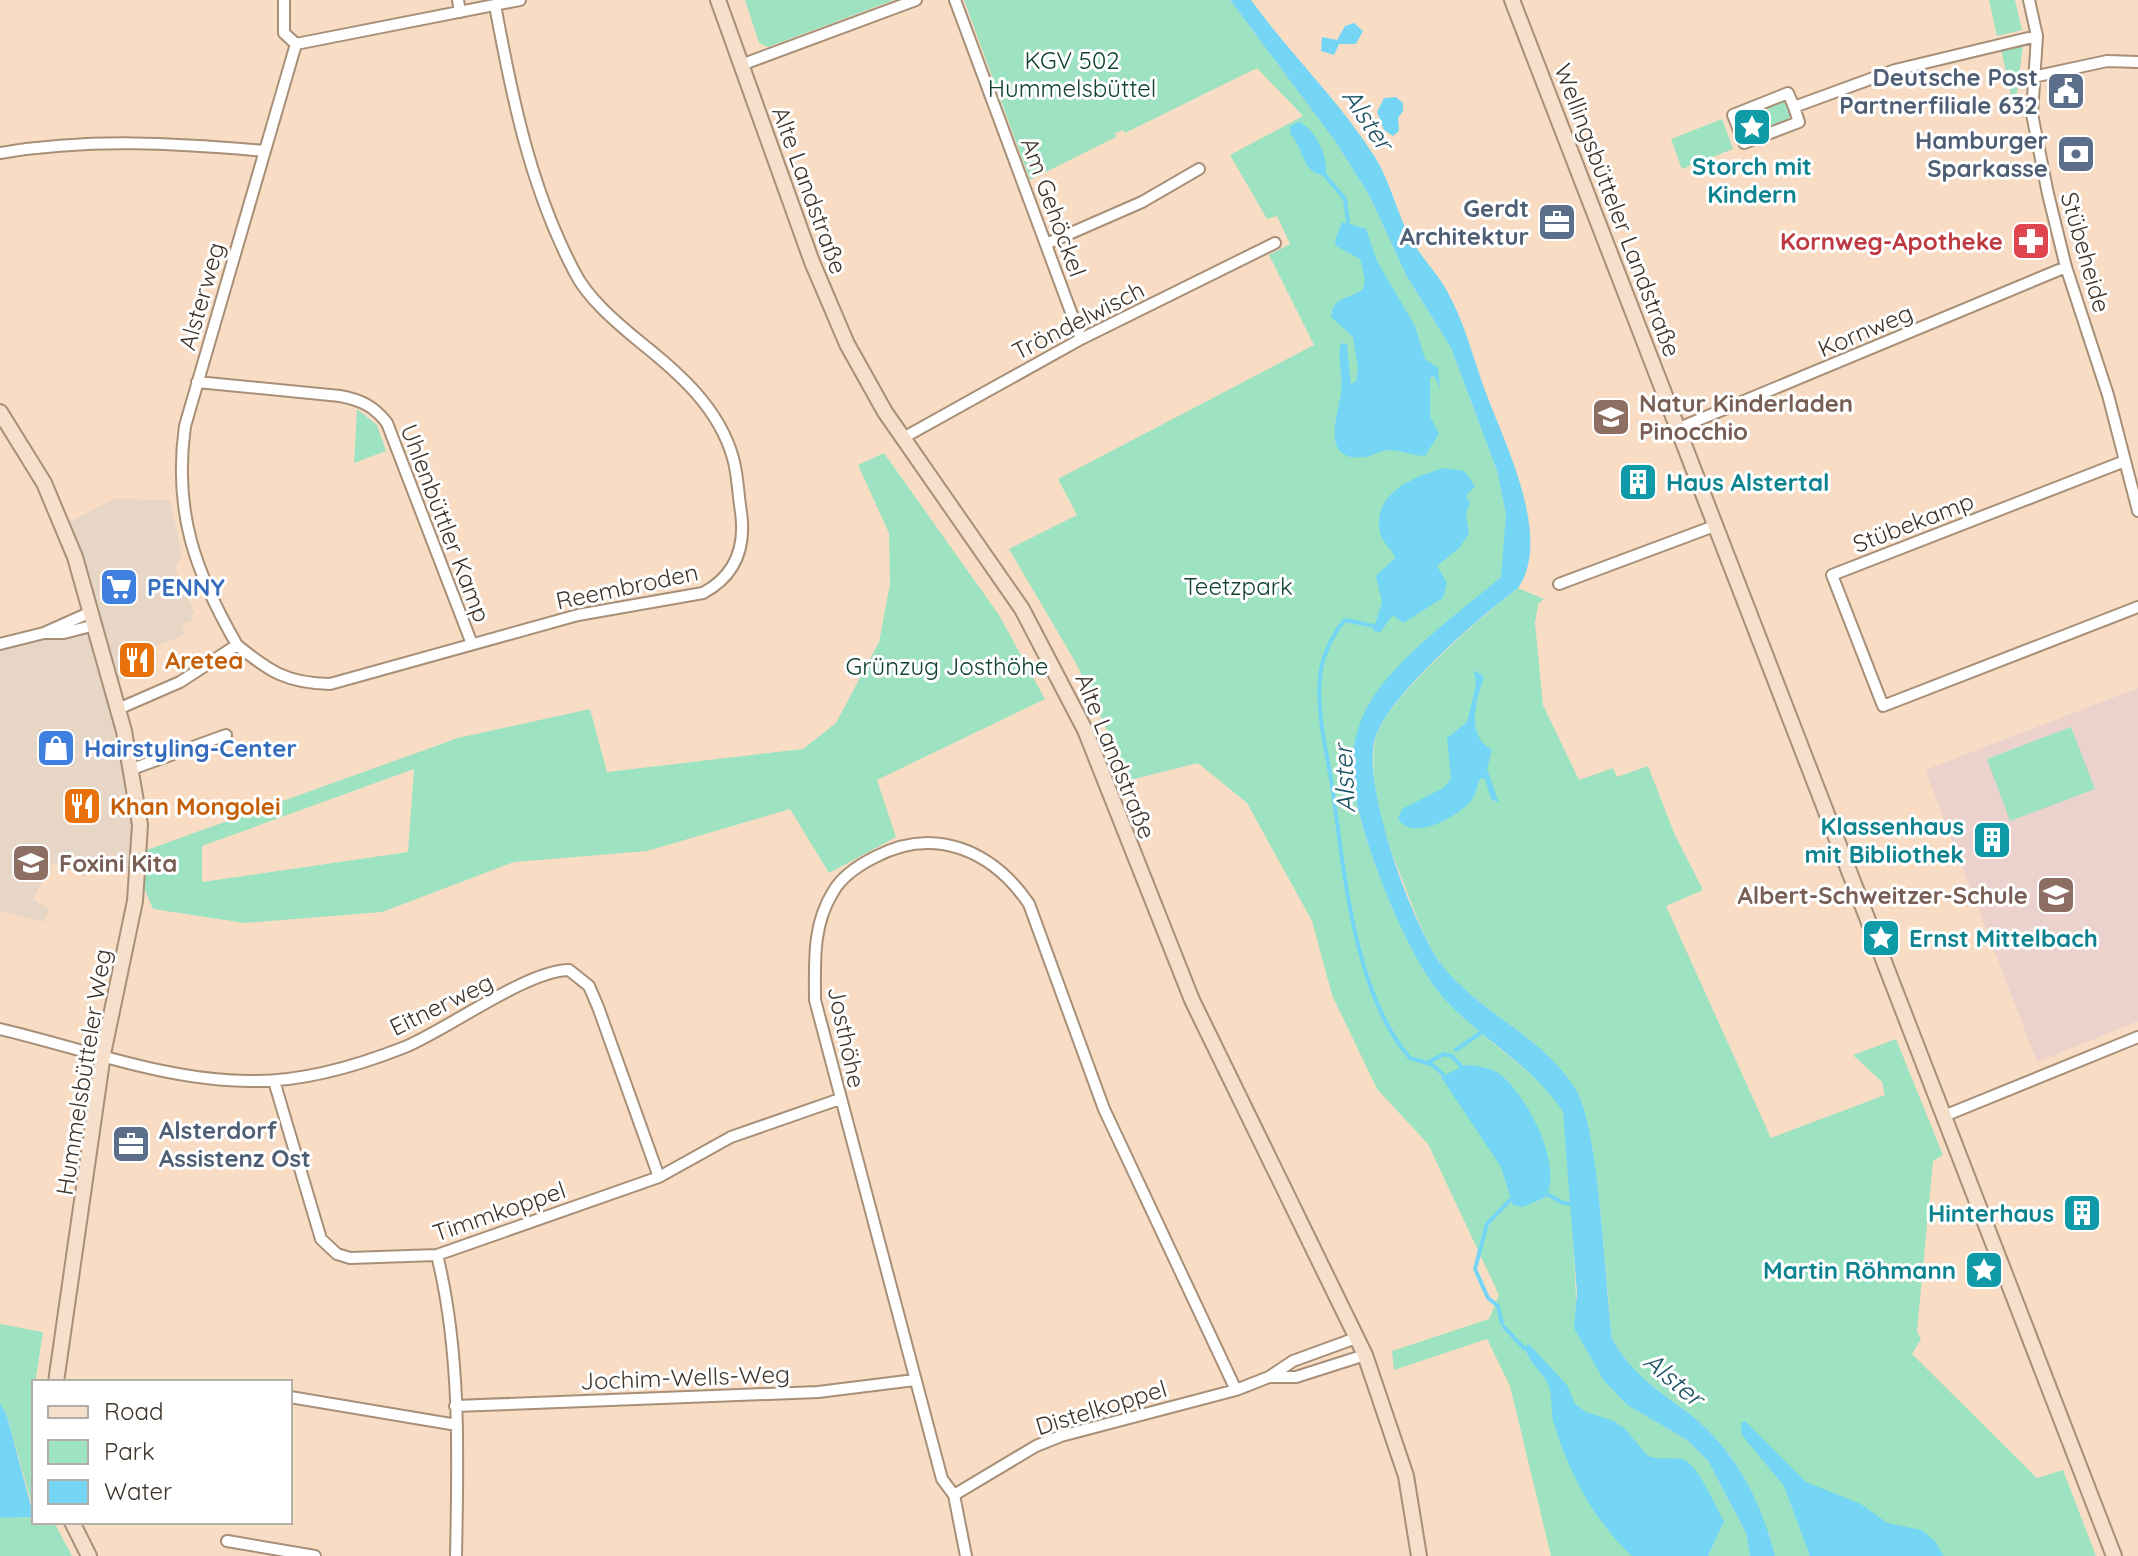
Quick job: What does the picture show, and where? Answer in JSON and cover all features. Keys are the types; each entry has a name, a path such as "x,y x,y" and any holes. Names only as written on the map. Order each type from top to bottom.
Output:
{"main road":[{"name":"Alte Landstraße","path":"718,0 829,306 867,382 903,438 996,567 1062,680 1186,987 1365,1355 1406,1476 1419,1556"},
{"name":"Wellingsbütteler Landstraße","path":"1512,0 2114,1556"},
{"name":"Hummelsbütteler Weg","path":"0,412 60,515 118,709 132,769 140,825 139,872 103,1054 56,1380"},
{"path":"73,1524 89,1556"}],"street":[{"path":"284,0 284,33 296,44 520,0"},
{"path":"458,0 460,12"},
{"path":"741,65 916,0"},
{"name":"Am Gehöckel","path":"955,0 1081,339"},
{"name":"Stübeheide","path":"2029,0 2037,36 2032,114 2066,267 2107,390 2138,511"},
{"name":"Reembroden","path":"237,645 267,670 299,683 330,684 578,615 703,593 719,584 734,566 743,526 733,457 707,405 674,369 619,324 575,275 552,224 517,123 495,5"},
{"path":"1794,107 1895,70 2037,36"},
{"name":"Alsterweg","path":"237,645 209,596 190,547 179,467 185,426 197,382 296,44"},
{"path":"2033,77 2107,61 2138,62"},
{"path":"1788,93 1794,107 1799,122 1744,143 1733,115 1788,93"},
{"path":"0,153 53,144 165,142 265,151"},
{"path":"1046,244 1142,202 1199,169"},
{"name":"Tröndelwisch","path":"903,438 1081,339 1275,243"},
{"name":"Kornweg","path":"1679,428 2066,267"},
{"name":"Uhlenbüttler Kamp","path":"197,382 340,396 359,400 377,410 387,423 472,644"},
{"name":"Stübekamp","path":"2125,461 1832,575 1883,706 2138,607"},
{"path":"1559,584 1717,525"},
{"path":"0,644 44,633 64,633 93,619"},
{"path":"118,709 180,682 237,645"},
{"path":"132,769 226,735"},
{"name":"Josthöhe","path":"966,1556 954,1495 942,1479 815,1000 815,934 833,891 860,864 896,846 946,844 979,854 1013,880 1029,904 1104,1109 1236,1390"},
{"name":"Eitnerweg","path":"0,1029 225,1079 274,1081 352,1065 403,1048 542,975 569,970 589,986 659,1177"},
{"path":"1944,1116 2138,1037"},
{"name":"Timmkoppel","path":"274,1081 321,1239 328,1247 350,1258 437,1255 659,1177 731,1137 840,1099"},
{"path":"437,1255 445,1289 457,1425 456,1556"},
{"name":"Distelkoppel","path":"954,1495 1036,1446 1061,1436 1236,1390 1269,1377 1293,1361 1356,1338"},
{"name":"Distelkoppel","path":"1269,1377 1296,1377 1365,1355"},
{"name":"Jochim-Wells-Weg","path":"455,1406 818,1392 915,1380"},
{"path":"292,1397 457,1425"},
{"path":"227,1541 315,1556"}],"shaded area":[{"path":"114,499 170,500 182,555 175,569 195,613 191,615 193,621 182,624 184,633 176,639 143,650 151,669 114,681 134,766 140,878 97,856 84,877 53,862 33,899 49,909 44,922 0,911 0,649 98,625 69,522"},
{"name":"Albert-Schweitzer-Schule","path":"2138,688 2138,1021 2037,1062 1925,770"}],"green space":[{"path":"745,0 894,0 768,47 759,43"},
{"name":"Teetzpark","path":"964,0 1230,0 1335,141 1369,195 1406,275 1451,348 1497,471 1506,514 1503,574 1476,602 1399,666 1368,711 1355,742 1352,765 1361,818 1397,919 1428,976 1468,1021 1551,1093 1563,1112 1568,1144 1578,1334 1604,1381 1627,1405 1687,1440 1708,1461 1746,1533 1750,1556 1551,1556 1510,1386 1487,1339 1394,1370 1392,1351 1489,1319 1499,1295 1428,1144 1377,1089 1332,995 1312,921 1247,803 1198,763 1130,780 1076,663 1009,549 1077,515 1058,479 1314,345 1269,255 1290,244 1277,216 1267,219 1230,155 1303,116 1257,68 1125,133 1123,130 1115,133 1116,137 1030,180"},
{"path":"1989,0 2015,0 2022,30 1997,36"},
{"path":"2023,44 2017,93 2011,96 2001,49"},
{"path":"1782,99 1791,114 1787,122 1751,135 1742,130 1740,117"},
{"path":"1722,119 1733,149 1682,169 1671,139"},
{"path":"357,409 377,425 386,451 354,463"},
{"name":"Grünzug Josthöhe","path":"884,453 999,615 1045,699 877,780 896,837 829,873 790,809 647,851 514,862 382,912 245,923 153,909 140,878 141,852 458,738 590,709 607,772 803,749 836,723 879,642 890,584 889,533 858,465","holes":["414,769 408,852 202,882 202,846"]},
{"path":"1518,588 1544,599 1538,604 1535,623 1543,705 1579,780 1613,768 1617,777 1648,766 1675,835 1703,890 1666,906 1771,1138 1885,1095 1882,1082 1853,1055 1896,1039 1943,1155 1933,1161 1917,1331 1921,1339 1912,1354 2037,1478 2063,1470 2096,1556 1775,1556 1754,1497 1734,1461 1707,1429 1637,1372 1612,1339 1596,1170 1583,1108 1575,1088 1546,1053 1457,982 1435,955 1393,856 1376,791 1375,742 1381,725 1436,660"},
{"path":"2071,727 2095,789 2010,821 1987,759"},
{"path":"0,1324 43,1332 36,1380 32,1380 32,1505 7,1416 0,1403"},
{"path":"32,1517 32,1524 55,1524 72,1556 0,1556 0,1518"}],"water":[{"path":"1230,0 1251,0 1346,116 1375,157 1412,241 1443,284 1459,316 1514,464 1528,518 1530,544 1527,567 1518,588 1418,677 1385,718 1376,736 1373,757 1375,785 1404,888 1417,920 1442,965 1474,997 1546,1053 1575,1088 1583,1108 1596,1170 1612,1339 1637,1372 1707,1429 1734,1461 1754,1497 1775,1556 1750,1556 1746,1533 1708,1461 1687,1440 1627,1405 1604,1381 1574,1328 1577,1293 1563,1112 1521,1065 1471,1025 1441,995 1412,949 1371,852 1354,790 1352,766 1355,741 1363,717 1370,702 1397,668 1431,635 1501,577 1506,514 1497,471 1451,348 1406,275 1369,195 1335,141"},
{"path":"1354,23 1363,31 1356,44 1339,44 1334,55 1321,51 1322,37 1337,40 1345,26"},
{"path":"1396,97 1403,103 1403,111 1398,118 1399,131 1393,136 1384,130 1377,112 1384,98"},
{"path":"1299,122 1315,136 1322,150 1326,172 1321,175 1306,163 1290,134 1290,126"},
{"path":"1342,222 1366,229 1377,261 1415,326 1425,359 1438,368 1440,388 1434,376 1430,378 1430,416 1439,434 1425,456 1389,450 1365,457 1350,457 1336,445 1335,423 1342,386 1341,343 1347,344 1351,384 1356,381 1358,369 1353,337 1331,317 1338,301 1363,289 1365,279 1360,259 1336,246 1335,240"},
{"path":"1444,468 1464,471 1475,486 1466,496 1470,503 1466,513 1469,534 1459,548 1437,566 1447,583 1443,598 1403,623 1393,615 1380,632 1373,631 1382,602 1376,576 1395,558 1381,536 1381,509 1387,498 1407,482"},
{"path":"1474,670 1484,677 1476,707 1475,727 1478,736 1492,750 1487,769 1499,803 1491,799 1485,779 1481,778 1473,798 1456,814 1424,828 1405,825 1398,819 1402,809 1443,788 1451,779 1447,738 1467,722 1476,685"},
{"path":"1465,1065 1497,1072 1511,1085 1531,1114 1550,1167 1546,1197 1523,1207 1513,1205 1501,1167 1441,1077"},
{"path":"1526,1345 1530,1345 1567,1385 1575,1404 1586,1412 1614,1421 1648,1456 1681,1459 1693,1468 1724,1521 1708,1556 1632,1556 1618,1542 1575,1478 1554,1424 1549,1387 1528,1356"},
{"path":"0,1403 7,1416 32,1517 0,1518"},
{"path":"1745,1421 1806,1482 1861,1504 1887,1523 1921,1530 1934,1540 1944,1556 1810,1556 1784,1486 1742,1435 1741,1423"}],"waterway":[{"path":"1323,173 1345,199 1348,222"},
{"name":"Alster","path":"1374,626 1345,620 1327,650 1321,669 1319,698 1322,727 1347,891 1363,965 1375,1000 1391,1031 1410,1058 1431,1064 1443,1074"},
{"path":"1456,1050 1483,1031"},
{"path":"1427,1063 1444,1054 1452,1056 1461,1066"},
{"path":"1547,1194 1563,1203 1575,1204"},
{"path":"1502,1323 1498,1306 1488,1298 1475,1269 1487,1224 1510,1200"},
{"path":"1504,1327 1525,1349"}],"place":[{"name":"Deutsche Post Partnerfiliale 632","path":"2066,91"},
{"name":"Storch mit Kindern","path":"1752,127"},
{"name":"Hamburger Sparkasse","path":"2076,154"},
{"name":"Gerdt Architektur","path":"1557,222"},
{"name":"Kornweg-Apotheke","path":"2031,241"},
{"name":"Natur Kinderladen Pinocchio","path":"1611,417"},
{"name":"Haus Alstertal","path":"1638,482"},
{"name":"PENNY","path":"119,587"},
{"name":"Aretea","path":"137,660"},
{"name":"Hairstyling-Center","path":"56,748"},
{"name":"Khan Mongolei","path":"82,806"},
{"name":"Klassenhaus mit Bibliothek","path":"1992,840"},
{"name":"Foxini Kita","path":"31,863"},
{"name":"Albert-Schweitzer-Schule","path":"2056,895"},
{"name":"Ernst Mittelbach","path":"1881,938"},
{"name":"Alsterdorf Assistenz Ost","path":"131,1144"},
{"name":"Hinterhaus","path":"2082,1213"},
{"name":"Martin Röhmann","path":"1984,1270"}],"park label":[{"name":"KGV 502 Hummelsbüttel","path":"1072,74"}]}
